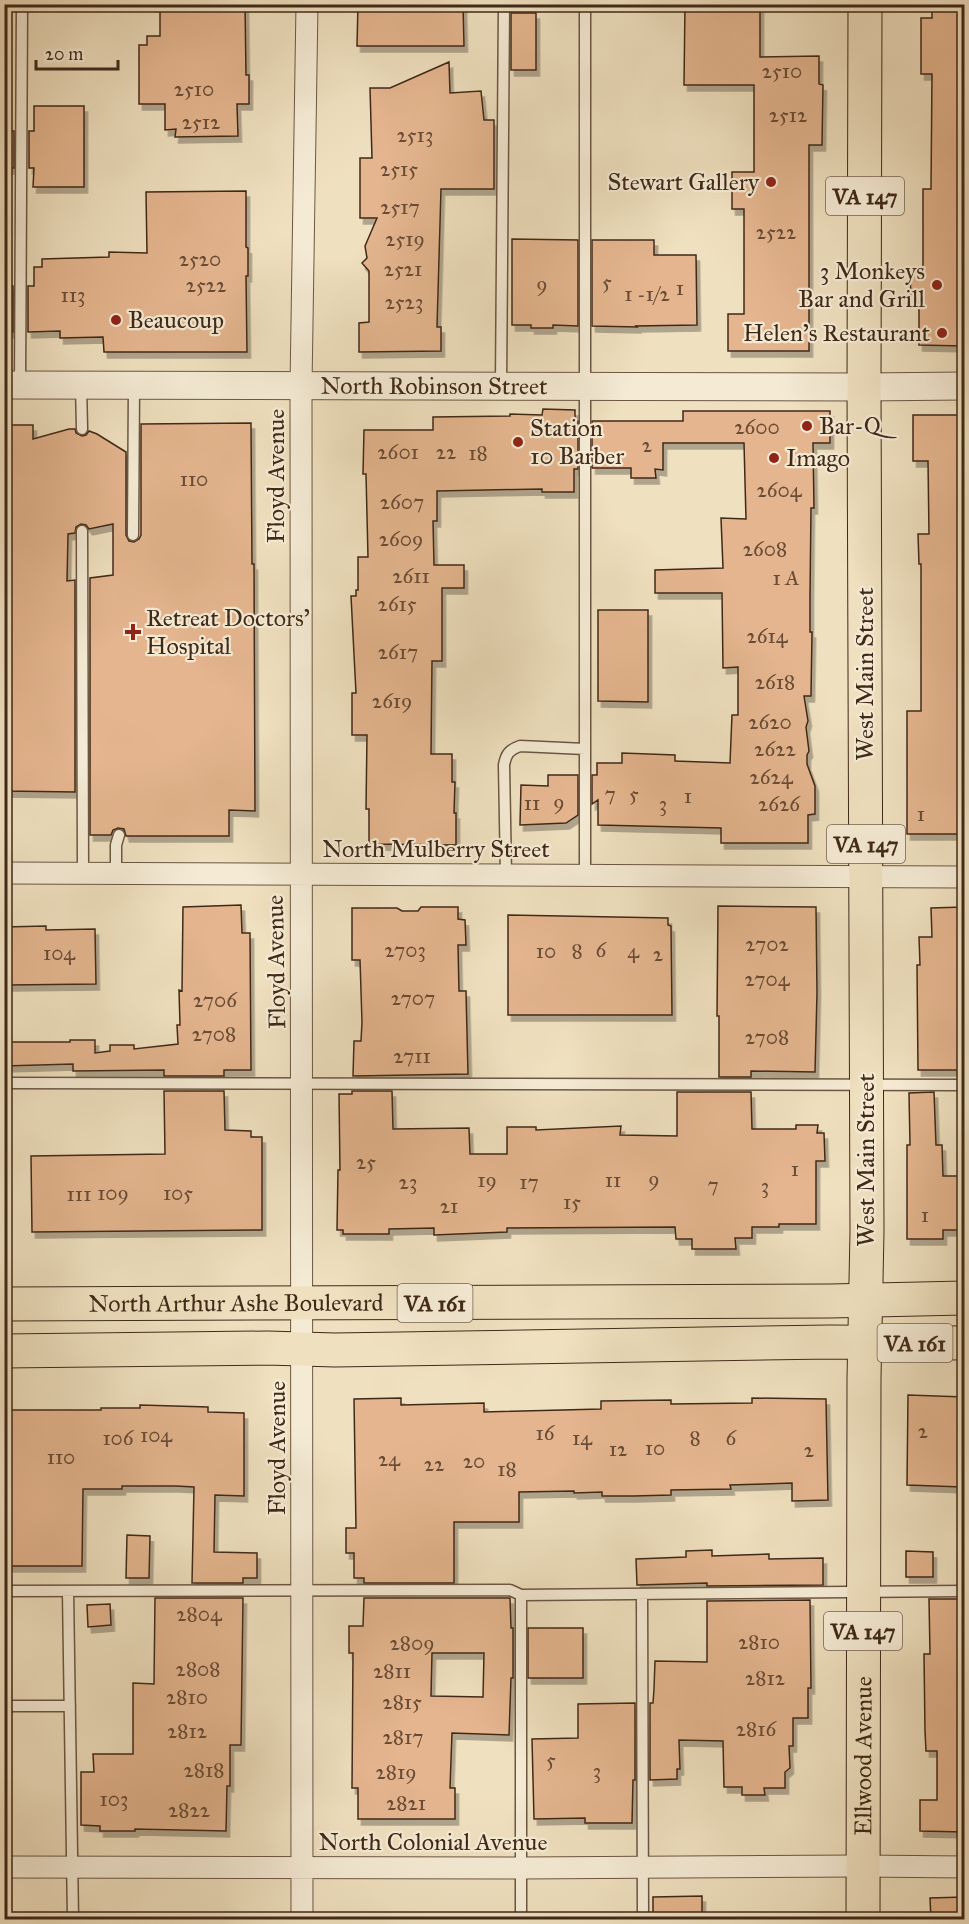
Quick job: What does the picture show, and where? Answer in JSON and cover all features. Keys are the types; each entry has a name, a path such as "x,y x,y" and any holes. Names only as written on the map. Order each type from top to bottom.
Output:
{"main road":[{"name":"West Main Street","path":"865,4 867,1085 865,1343"},
{"name":"VA 161","path":"866,1300 964,1298"},
{"name":"North Arthur Ashe Boulevard","path":"4,1304 866,1300"},
{"name":"North Arthur Ashe Boulevard","path":"4,1351 335,1350 865,1343"},
{"name":"VA 161","path":"865,1343 964,1343"},
{"name":"Ellwood Avenue","path":"863,1920 865,1343"}],"street":[{"name":"Floyd Avenue","path":"302,1920 302,386 307,4"},
{"name":"North Robinson Street","path":"12,385 964,386"},
{"name":"North Mulberry Street","path":"4,873 964,877"},
{"name":"North Colonial Avenue","path":"4,1867 862,1866 964,1868"}],"lane":[{"path":"12,385 22,4"},
{"path":"501,386 504,4"},
{"path":"585,4 585,876"},
{"path":"81,385 82,429"},
{"path":"134,385 134,535"},
{"path":"81,531 82,873"},
{"path":"506,875 504,765 506,755 511,749 520,746 585,749"},
{"path":"116,874 116,845 119,836"},
{"path":"4,1083 964,1085"},
{"path":"4,1591 510,1590 521,1595 964,1591"},
{"path":"68,1591 73,1920"},
{"path":"642,1594 643,1920"},
{"path":"521,1595 521,1920"},
{"path":"4,1706 70,1706"}],"building":[{"path":"160,4 245,4 246,75 249,75 249,104 237,104 238,136 175,137 176,129 165,130 165,104 139,104 139,45 147,45 147,36 160,36"},
{"path":"358,4 463,4 464,46 357,46"},
{"path":"685,4 760,4 760,57 819,56 819,84 823,85 822,145 809,145 809,351 728,351 728,314 744,314 744,209 732,209 732,172 754,172 754,85 684,85"},
{"path":"932,4 964,4 964,346 919,345 919,301 911,301 910,268 923,268 923,189 931,189 932,74 921,74 921,18 932,18"},
{"path":"511,13 536,13 536,70 511,70"},
{"path":"449,62 450,93 481,91 484,120 494,120 494,189 441,189 437,327 441,327 441,351 359,352 359,323 369,322 369,271 362,263 367,258 365,246 377,218 360,218 360,158 372,158 370,88 390,88"},
{"path":"34,106 84,106 84,187 33,187 34,168 29,168 29,131 34,131"},
{"path":"4,131 14,131 14,168 4,168"},
{"path":"246,191 247,352 104,352 103,337 60,338 60,331 28,332 28,286 34,286 34,267 42,267 42,259 109,257 109,252 147,253 146,192"},
{"path":"512,239 578,240 578,326 553,325 553,328 531,328 531,325 512,325"},
{"path":"592,240 654,240 654,255 696,255 697,325 592,326"},
{"path":"4,286 13,286 13,332 4,332"},
{"path":"543,409 575,410 575,421 578,421 578,469 574,469 574,492 542,492 542,489 437,491 437,521 433,521 434,565 464,565 464,588 442,588 442,661 432,661 431,754 452,754 456,845 369,844 369,809 366,809 367,735 352,735 352,693 356,693 351,596 356,596 356,590 358,590 358,557 368,557 366,474 363,474 364,430 433,430 433,417 542,415"},
{"path":"683,411 830,411 830,443 813,443 811,696 804,696 808,721 806,727 809,751 807,764 815,786 815,814 808,815 808,843 721,843 721,828 598,825 598,800 592,804 592,775 597,775 597,763 622,763 622,753 675,755 675,761 730,763 732,715 738,715 738,667 723,668 722,593 655,593 655,570 723,568 721,518 746,519 744,443 663,443 663,470 655,469 656,478 631,478 631,468 592,468 592,421 683,421"},
{"path":"913,415 964,415 964,834 907,834 907,711 921,711 921,564 919,564 918,534 929,534 928,461 913,461"},
{"name":"Retreat Doctors' Hospital","path":"251,423 255,811 229,810 229,836 126,836 124,829 118,828 113,830 111,835 90,835 90,578 113,575 113,524 89,529 86,525 81,524 76,527 75,533 68,534 67,581 75,580 75,792 4,791 4,425 33,425 33,439 69,429 75,429 76,433 82,436 89,431 126,452 126,535 129,541 134,542 141,535 141,424"},
{"path":"598,610 648,610 648,702 598,701"},
{"path":"548,775 578,775 578,815 566,823 520,825 521,785 548,786"},
{"path":"241,905 242,933 250,933 251,1070 224,1070 224,1076 164,1076 164,1070 73,1071 73,1064 4,1066 4,1042 95,1040 95,1053 110,1051 110,1045 134,1045 134,1049 178,1044 179,990 182,991 183,907"},
{"path":"718,906 816,907 815,1072 751,1071 751,1077 719,1077"},
{"path":"421,907 458,907 458,919 465,920 466,945 458,945 459,991 466,991 468,1074 353,1076 354,1041 361,1041 362,1022 360,960 352,960 352,908 397,908 402,911 418,911"},
{"path":"964,907 964,1070 918,1070 919,937 932,937 931,908"},
{"path":"508,915 668,918 668,925 671,926 672,1015 508,1015"},
{"path":"46,926 46,930 95,929 96,984 8,985 8,980 4,981 4,927"},
{"path":"164,1091 224,1091 225,1130 251,1131 251,1137 262,1137 262,1230 32,1232 31,1156 165,1154"},
{"path":"352,1091 392,1091 393,1129 469,1128 470,1154 507,1154 507,1127 536,1127 536,1130 621,1126 620,1135 677,1136 677,1092 751,1092 752,1129 796,1129 796,1125 818,1125 817,1133 824,1133 825,1161 816,1161 816,1224 752,1227 752,1238 735,1238 736,1249 692,1249 692,1239 676,1239 675,1227 507,1228 507,1232 434,1235 434,1228 389,1229 389,1234 343,1234 343,1230 337,1230 338,1170 340,1170 339,1094 352,1094"},
{"path":"934,1092 936,1145 942,1145 943,1176 964,1176 964,1230 943,1230 943,1239 907,1239 909,1093"},
{"path":"908,1395 964,1397 962,1487 907,1485"},
{"path":"401,1398 401,1405 484,1403 484,1412 601,1409 601,1401 671,1400 671,1404 752,1403 752,1398 826,1399 828,1500 792,1501 792,1483 730,1485 731,1489 671,1490 671,1495 602,1496 602,1492 519,1492 519,1522 454,1522 454,1583 364,1583 364,1578 354,1578 354,1553 346,1553 346,1528 356,1528 354,1399"},
{"path":"140,1405 208,1407 208,1412 244,1413 244,1496 215,1495 214,1552 257,1553 257,1578 243,1578 243,1583 192,1583 194,1487 176,1486 83,1489 82,1566 7,1566 6,1410 101,1410 101,1408 140,1408"},
{"path":"127,1535 150,1536 149,1578 126,1578"},
{"path":"712,1550 712,1556 769,1554 769,1559 823,1558 823,1585 707,1586 707,1583 637,1585 636,1559 686,1557 686,1551"},
{"path":"906,1551 933,1552 933,1577 906,1577"},
{"path":"155,1598 243,1598 241,1745 230,1745 230,1786 227,1786 226,1831 135,1829 135,1831 100,1831 100,1826 81,1825 81,1772 94,1772 93,1754 133,1754 133,1683 154,1684"},
{"path":"364,1598 510,1598 511,1628 513,1628 513,1678 511,1678 509,1735 452,1733 450,1788 455,1788 455,1819 358,1819 358,1788 352,1788 353,1653 349,1653 349,1626 363,1626","holes":["432,1653 484,1653 483,1697 431,1696"]},
{"path":"929,1599 964,1599 964,1832 920,1831 920,1800 937,1800 937,1751 926,1751 925,1731 924,1654 930,1654"},
{"path":"810,1600 811,1688 808,1688 808,1718 793,1718 793,1746 789,1746 790,1768 785,1772 785,1788 764,1788 765,1795 742,1795 742,1787 724,1787 723,1741 679,1740 680,1769 677,1769 677,1779 650,1780 650,1703 653,1703 655,1661 707,1662 707,1601"},
{"path":"110,1604 111,1625 88,1627 87,1605"},
{"path":"528,1628 583,1628 583,1678 528,1678"},
{"path":"635,1703 635,1780 633,1780 632,1823 585,1823 585,1818 534,1819 532,1739 578,1738 578,1704"},
{"path":"702,1896 702,1920 653,1920 653,1897"},
{"path":"964,1897 964,1920 931,1920 930,1898"}],"place":[{"name":"Stewart Gallery","path":"771,182"},
{"name":"3 Monkeys Bar and Grill","path":"937,285"},
{"name":"Beaucoup","path":"116,320"},
{"name":"Helen's Restaurant","path":"942,333"},
{"name":"Bar-Q","path":"807,426"},
{"name":"Station 10 Barber","path":"518,442"},
{"name":"Imago","path":"774,458"},
{"name":"Retreat Doctors' Hospital","path":"133,632"}]}
